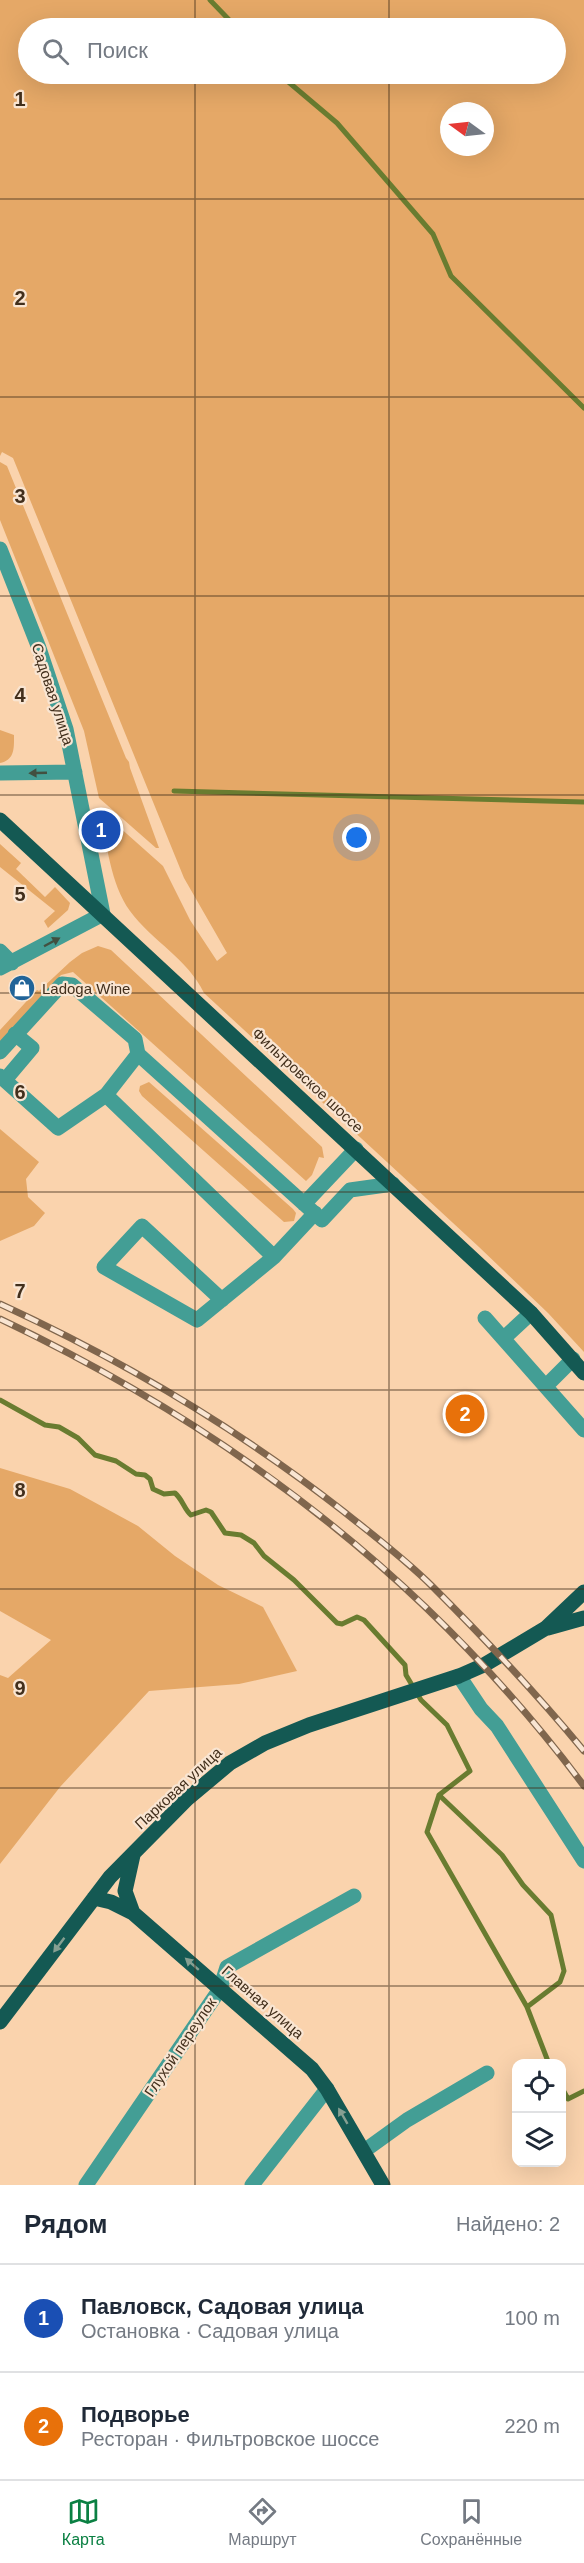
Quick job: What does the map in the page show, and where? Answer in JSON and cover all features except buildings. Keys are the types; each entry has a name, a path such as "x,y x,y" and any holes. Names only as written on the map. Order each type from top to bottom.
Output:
{"main road":[{"name":"Фильтровское шоссе","path":"0,820 531,1313 584,1373"},
{"name":"Парковая улица","path":"0,2022 110,1878 188,1799 240,1756 309,1725 459,1676 484,1665 546,1628 584,1592"},
{"name":"Парковая улица","path":"546,1628 584,1618"},
{"path":"133,1855 125,1891 133,1913"},
{"name":"Главная улица","path":"94,1898 111,1902 133,1913 312,2068 327,2089 383,2185"}],"street":[{"name":"Садовая улица","path":"0,549 39,648 66,729 103,914"},
{"path":"0,773 75,772"},
{"path":"0,951 6,965 103,914"},
{"path":"0,1052 54,990 62,984 72,985 135,1039 138,1054 322,1220 350,1190 393,1184"},
{"path":"15,1034 32,1048 2,1078 57,1128 106,1095 138,1054"},
{"path":"106,1095 274,1257"},
{"path":"222,1300 142,1226 104,1267 197,1320 222,1300 274,1257 356,1149"},
{"path":"504,1338 531,1313"},
{"path":"485,1318 584,1430"},
{"path":"546,1386 573,1359"},
{"path":"459,1676 481,1709 497,1726 584,1862"},
{"name":"Глухой переулок","path":"86,2185 220,1989 227,1966 354,1896"},
{"path":"364,2151 407,2120 487,2073"},
{"path":"252,2185 327,2089"}],"shaded area":[{"path":"0,0 584,0 584,1352 548,1313 479,1247 204,993 189,970 130,911 114,876 100,810 163,866 190,920 217,961 227,953 184,878 13,458 2,452 0,456"},
{"path":"0,462 7,466 129,762 159,848 156,848 99,798 84,731 0,520"},
{"path":"0,730 14,735 14,749 9,759 0,763"},
{"path":"0,844 21,863 16,869 45,897 55,887 70,903 68,910 48,928 44,921 55,911 0,867"},
{"path":"98,946 111,950 322,1147 324,1158 319,1157 312,1175 306,1181 73,972 61,975 0,1042 0,1030 37,990 39,991 82,953"},
{"path":"149,1082 293,1209 296,1213 294,1221 284,1222 142,1096 139,1091 140,1086"},
{"path":"0,1129 39,1162 26,1179 28,1197 45,1213 34,1226 0,1241"},
{"path":"0,1468 70,1489 138,1526 175,1556 218,1585 263,1607 297,1671 239,1684 149,1691 60,1787 0,1864 0,1675 8,1678 51,1640 0,1611"}],"waterway":[{"path":"210,0 227,18"},
{"path":"291,84 337,123 433,234 451,276 584,408"},
{"path":"174,791 584,802"},
{"path":"0,1400 45,1425 59,1427 78,1438 95,1455 116,1461 136,1474 145,1475 150,1479 153,1489 164,1494 175,1493 191,1515 206,1510 211,1512 225,1533 241,1535 254,1543 264,1556 294,1580 337,1623 342,1624 357,1617 364,1620 405,1665 406,1675 421,1700 447,1725 470,1771 439,1795 502,1855 523,1885 551,1915 564,1971 560,1982 527,2007 547,2059"},
{"path":"439,1795 427,1832 527,2007"},
{"path":"566,2095 568,2099 584,2091"}],"railway":[{"path":"0,1304 90,1348 178,1397 262,1452 343,1511 433,1587 510,1667 584,1751"},
{"path":"0,1319 85,1362 167,1409 246,1461 321,1517 393,1577 460,1642 524,1711 584,1786"}],"place":[{"name":"Павловск, Садовая улица","path":"101,830"},
{"name":"Ladoga Wine","path":"22,988"},
{"name":"Подворье","path":"465,1414"}]}
